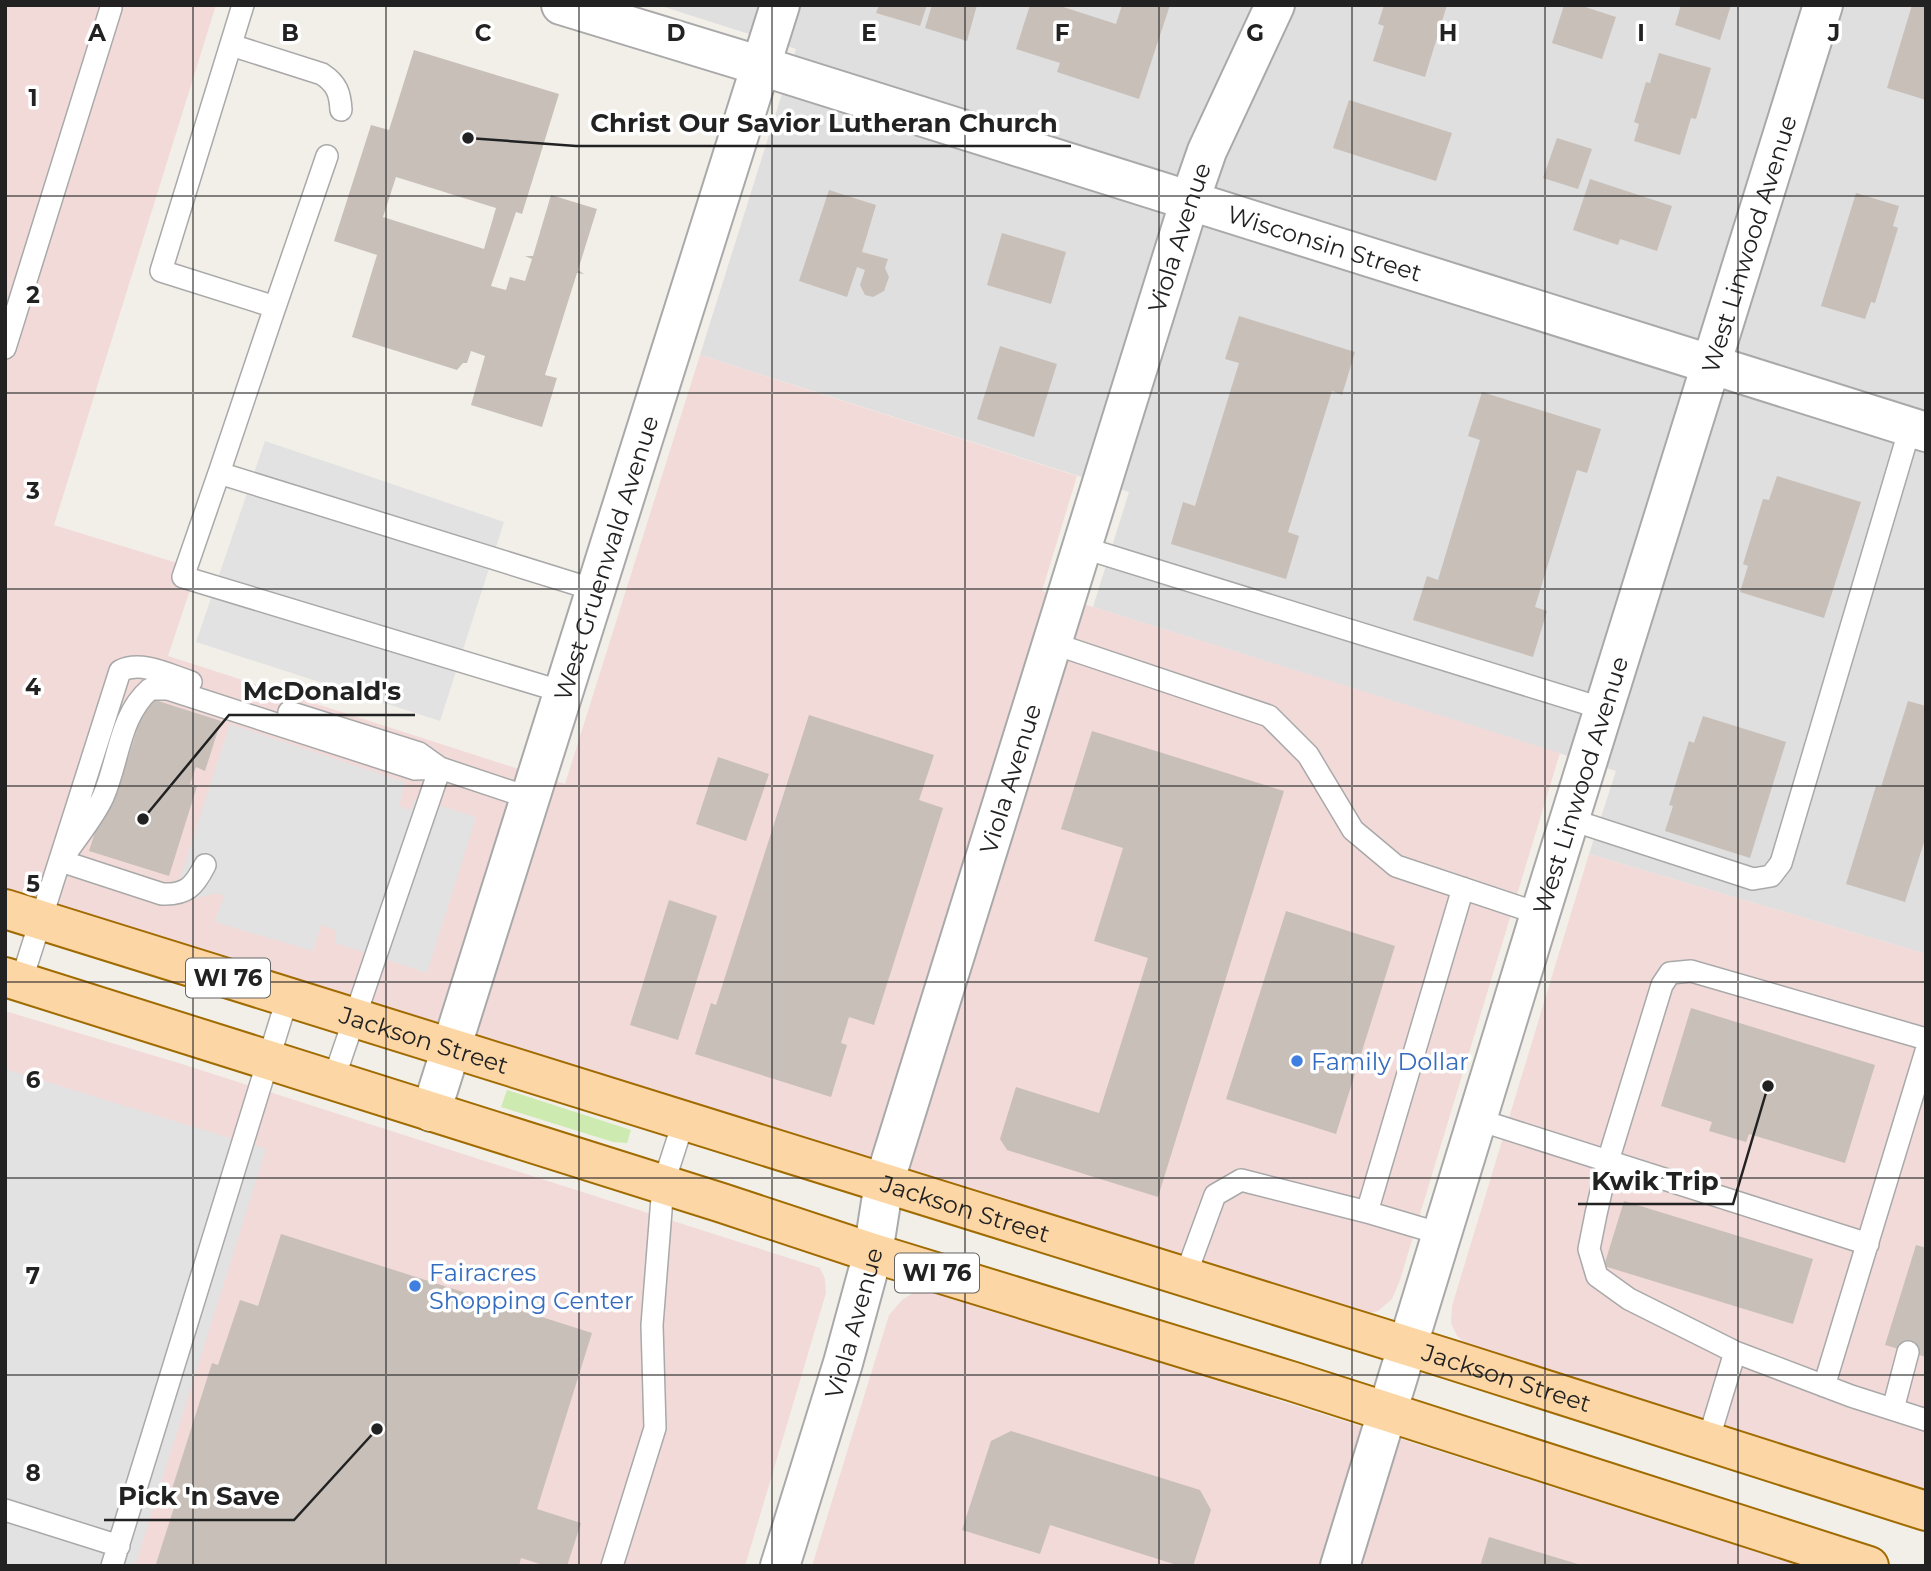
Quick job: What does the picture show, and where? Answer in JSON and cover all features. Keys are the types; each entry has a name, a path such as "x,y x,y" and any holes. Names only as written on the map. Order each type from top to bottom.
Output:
{"main road":[{"name":"Jackson Street","path":"5,909 1926,1511"},
{"name":"WI 76","path":"13,979 1869,1566"}],"street":[{"name":"Wisconsin Street","path":"561,5 1918,430"},
{"name":"West Gruenwald Avenue","path":"431,1112 780,5"},
{"name":"Viola Avenue","path":"780,1566 843,1363 873,1253 884,1183 1190,200 1207,151 1275,5"},
{"name":"West Linwood Avenue","path":"1340,1566 1569,819 1824,5"}],"lane":[{"path":"243,5 161,271 275,307"},
{"path":"5,348 111,8"},
{"path":"231,45 322,74 332,81 340,93 341,110"},
{"path":"327,156 183,577 563,692"},
{"path":"1569,819 1753,878 1771,876 1781,863 1918,430"},
{"path":"219,473 595,590"},
{"path":"1082,547 1604,709"},
{"path":"1052,643 1269,716 1308,755 1353,830 1396,866 1540,914"},
{"path":"13,979 42,920 120,671 130,666 158,672 419,753 440,768 530,798"},
{"path":"61,861 102,798 129,715 137,700 150,689 168,689 415,769 440,768"},
{"path":"332,1081 440,768"},
{"path":"61,861 162,894 179,895 190,888 205,865"},
{"path":"1367,1212 1463,888"},
{"path":"1926,1039 1691,971 1670,973 1662,985 1608,1161 1589,1248 1597,1276 1629,1299 1735,1352 1824,1386 1926,1420"},
{"path":"5,1510 116,1556 288,996"},
{"path":"1824,1386 1926,1051"},
{"path":"1476,1119 1868,1244"},
{"path":"612,1566 654,1428 652,1325 663,1185 684,1120"},
{"path":"1185,1277 1214,1195 1241,1180 1441,1234"},
{"path":"1708,1441 1735,1352"},
{"path":"1893,1409 1908,1352"}],"shaded area":[{"path":"5,5 216,5 54,525 197,569 168,656 565,784 700,355 1077,476 1042,591 1560,753 1392,1299 1378,1311 1362,1315 5,889"},
{"path":"658,5 1926,5 1926,954 1589,854 1616,771 1093,607 1129,492 700,355 796,49"},
{"path":"265,441 504,522 440,721 196,642"},
{"path":"230,724 405,782 399,806 411,810 415,798 476,817 427,973 336,943 335,930 321,925 313,951 215,922 224,896 215,893 171,906"},
{"path":"1589,854 1926,954 1926,1494 1472,1348 1457,1336 1451,1323 1452,1306"},
{"name":"Fairacres Shopping Center","path":"5,1011 182,1064 820,1268 825,1279 826,1293 745,1566 5,1566"},
{"path":"5,1069 266,1149 135,1566 5,1566"},
{"path":"924,1290 1801,1566 812,1566 889,1315 902,1300"}],"green space":[{"path":"507,1090 631,1130 627,1143 613,1142 501,1107"}],"building":[{"path":"879,5 927,5 920,26 876,13"},
{"path":"932,5 977,5 967,41 925,28"},
{"path":"1030,5 1057,5 1116,24 1122,5 1170,5 1139,99 1057,72 1060,63 1016,49"},
{"path":"1384,5 1447,5 1425,77 1373,61 1384,26 1378,24"},
{"path":"1564,5 1579,5 1616,17 1602,59 1552,43"},
{"path":"1681,5 1731,5 1720,40 1675,25"},
{"path":"1912,5 1926,5 1926,100 1887,88"},
{"path":"414,50 559,94 522,214 516,212 491,286 506,290 510,277 525,281 532,259 525,256 533,256 551,195 597,209 578,270 584,274 577,273 545,375 557,378 542,427 471,405 485,356 471,351 467,363 463,363 457,370 352,337 377,255 334,241 371,125 389,130","holes":["396,177 496,208 484,249 383,217"]},
{"path":"1659,53 1711,68 1696,119 1691,118 1680,155 1634,141 1639,124 1634,122 1646,82 1650,83"},
{"path":"1349,100 1452,133 1436,181 1333,148"},
{"path":"1557,138 1592,149 1578,189 1543,178"},
{"path":"1590,179 1672,206 1657,251 1620,239 1618,245 1573,230"},
{"path":"829,190 876,205 862,252 888,259 885,268 889,277 884,291 873,297 865,295 860,285 865,270 857,267 847,297 799,281"},
{"path":"1856,193 1899,206 1893,226 1898,228 1875,303 1871,302 1865,319 1821,306"},
{"path":"1002,233 1066,252 1051,304 987,285"},
{"path":"1239,316 1355,352 1342,395 1332,391 1288,532 1299,536 1286,579 1171,544 1183,502 1195,506 1239,363 1225,359"},
{"path":"1000,346 1057,364 1034,437 977,419"},
{"path":"1482,392 1601,429 1587,473 1577,470 1535,607 1547,611 1533,657 1413,620 1427,576 1438,580 1480,440 1468,436"},
{"path":"1777,476 1861,502 1824,618 1740,592 1748,566 1743,564 1763,499 1769,500"},
{"path":"155,700 221,721 205,771 196,767 190,784 197,786 169,876 89,851 111,782 116,755 128,758 145,705"},
{"path":"1908,701 1926,706 1926,836 1905,902 1846,884 1876,786 1881,787"},
{"path":"809,715 934,755 919,800 943,808 874,1025 849,1017 841,1043 847,1045 831,1097 695,1054 711,1003 716,1005"},
{"path":"1703,716 1786,742 1750,858 1665,831 1673,806 1669,805 1689,741 1694,743"},
{"path":"1092,731 1284,791 1158,1197 1007,1150 1000,1139 1016,1087 1099,1113 1148,958 1094,941 1123,848 1061,829"},
{"path":"718,757 769,774 746,841 696,824"},
{"path":"669,900 717,916 678,1040 630,1025"},
{"path":"1286,911 1395,946 1336,1134 1226,1099"},
{"path":"1691,1008 1875,1065 1845,1163 1749,1134 1746,1142 1709,1131 1712,1122 1661,1106"},
{"path":"1624,1201 1813,1259 1793,1324 1604,1266"},
{"path":"281,1234 592,1333 537,1509 581,1523 567,1566 546,1566 521,1558 519,1566 156,1564 178,1495 171,1492 212,1363 218,1365 240,1300 258,1306"},
{"path":"1916,1245 1926,1248 1926,1357 1885,1345"},
{"path":"1011,1431 1200,1490 1211,1510 1193,1566 1180,1566 1050,1525 1040,1554 962,1530 991,1441"},
{"path":"1489,1537 1581,1565 1581,1566 1480,1566"}],"place":[{"name":"Christ Our Savior Lutheran Church","path":"468,138"},
{"name":"McDonald's","path":"143,819"},
{"name":"Family Dollar","path":"1297,1061"},
{"name":"Kwik Trip","path":"1768,1086"},
{"name":"Fairacres Shopping Center","path":"415,1286"},
{"name":"Pick 'n Save","path":"377,1429"}]}
